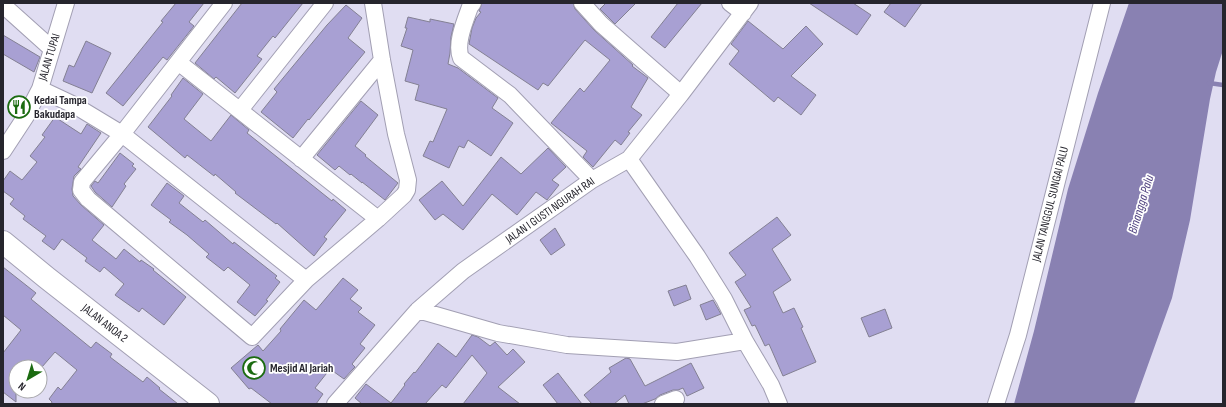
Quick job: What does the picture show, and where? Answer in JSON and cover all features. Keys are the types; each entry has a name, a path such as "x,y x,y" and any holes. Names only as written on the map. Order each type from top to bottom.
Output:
{"street":[{"name":"JALAN TUPAI","path":"3,151 26,116 40,89 66,3"},
{"path":"224,3 122,134 82,182 81,190 88,199 252,337 306,280 378,220 404,195 408,185 396,134 373,3"},
{"path":"240,110 325,3"},
{"path":"473,3 470,7 460,40 460,58 510,95 592,180"},
{"path":"582,3 601,24 681,94"},
{"path":"730,3 746,8"},
{"name":"JALAN TANGGUL SUNGAI PALU","path":"996,404 1018,335 1102,3"},
{"path":"3,5 52,48"},
{"name":"JALAN I GUSTI NGURAH RAI","path":"335,404 418,310 463,271 592,180 628,159 681,94 746,8"},
{"path":"301,159 382,60"},
{"path":"178,62 378,220"},
{"path":"40,89 74,105 122,134 306,280"},
{"path":"628,159 724,299 745,341 771,385 779,404"},
{"name":"JALAN ANOA 2","path":"3,242 46,278 208,404"},
{"path":"418,310 498,333 567,345 678,352 745,341"}],"water":[{"name":"Binangga Palu","path":"1129,3 1223,3 1223,50 1210,99 1190,220 1172,298 1134,404 1014,404 1034,331 1068,189 1098,93"}],"building":[{"path":"176,3 204,3 189,22 194,26 167,60 163,57 123,106 106,93 163,22 161,21"},
{"path":"242,3 303,3 275,38 273,36 257,56 262,59 235,93 216,77 214,79 195,63"},
{"path":"482,3 573,3 575,9 594,30 633,65 632,66 648,78 631,107 642,115 628,132 630,133 621,145 615,140 593,167 583,157 587,151 551,123 580,88 584,92 610,60 585,40 548,86 543,83 538,90 469,44 472,28 476,18 481,12 479,11"},
{"path":"606,3 636,3 615,24 600,9"},
{"path":"678,3 702,3 665,48 651,37"},
{"path":"809,3 853,3 871,15 857,35"},
{"path":"891,3 922,3 905,27 884,12"},
{"path":"346,5 362,18 348,38 365,52 293,138 261,112 277,92 274,89 327,25"},
{"path":"408,17 430,22 430,19 454,24 448,64 458,68 498,98 492,108 513,123 491,156 468,140 464,148 459,146 449,168 423,156 430,141 433,142 447,109 415,100 419,85 405,81 413,50 401,46 407,28 405,28"},
{"path":"748,21 783,49 806,26 823,44 791,76 816,95 801,115 778,97 774,102 729,64 739,51 731,44"},
{"path":"3,35 40,57 34,72 3,54"},
{"path":"86,41 111,53 92,93 63,81 69,65 74,67"},
{"path":"183,78 203,94 184,119 211,141 231,115 249,130 247,133 332,201 333,199 346,210 324,237 327,239 314,256 277,223 276,224 235,193 236,192 215,174 214,176 187,155 185,158 148,127 172,96 171,95"},
{"path":"361,101 378,115 355,146 398,183 385,200 339,166 335,170 317,155"},
{"path":"55,117 81,134 87,124 101,133 78,167 81,169 74,176 72,189 73,196 104,225 92,240 116,259 124,249 140,262 141,260 154,269 153,270 186,297 164,325 142,308 139,312 115,295 124,284 104,267 100,272 85,261 87,258 62,239 54,250 42,241 46,236 23,219 25,216 10,204 14,199 3,191 3,181 10,171 22,180 37,162 30,156 45,137 42,135"},
{"path":"548,148 566,167 552,180 559,185 547,200 536,192 517,215 492,194 463,230 443,214 435,220 419,200 442,181 463,206 501,157 521,174"},
{"path":"120,153 134,164 132,166 136,169 124,184 126,186 112,207 95,192 91,186 95,181 98,183"},
{"path":"167,183 184,196 179,203 203,222 205,220 233,244 234,242 277,276 275,278 280,282 266,300 268,301 255,316 237,302 250,285 228,267 224,271 206,257 209,254 169,222 171,220 151,205"},
{"path":"777,217 791,235 772,249 791,280 773,292 783,313 794,308 816,362 783,376 769,344 765,346 755,325 752,326 744,310 751,307 735,282 746,275 729,253"},
{"path":"555,228 565,245 551,255 540,240"},
{"path":"3,267 36,293 31,299 91,348 96,342 112,354 110,357 143,382 147,377 178,404 51,404 52,402 49,399 58,387 61,390 77,370 55,352 48,360 8,359 8,396 3,392 3,353 21,330 3,315"},
{"path":"343,278 358,290 350,299 362,308 358,312 375,325 360,344 365,348 352,364 355,367 344,379 330,369 315,388 323,394 316,404 272,404 251,388 249,389 231,368 258,345 263,351 281,331 280,329 304,300 316,310"},
{"path":"686,285 691,299 674,306 668,291"},
{"path":"713,300 721,314 706,320 700,305"},
{"path":"885,309 892,328 869,337 861,318"},
{"path":"472,335 478,337 490,346 495,342 507,355 513,349 525,362 498,387 520,404 463,404 487,373 472,355 446,388 442,385 425,404 362,404 355,398 366,384 391,403 405,385 404,384 414,372 415,373 438,343 456,357"},
{"path":"626,358 630,359 645,386 691,363 704,388 687,396 683,388 673,390 642,404 629,404 625,395 614,404 592,404 584,395 611,372 609,368"},
{"path":"558,373 582,404 558,404 543,385"}],"waterway":[{"path":"1209,83 1223,85"}],"place":[{"name":"Kedai Tampa Bakudapa","path":"19,107"},
{"name":"Mesjid Al Jariah","path":"254,368"}]}
